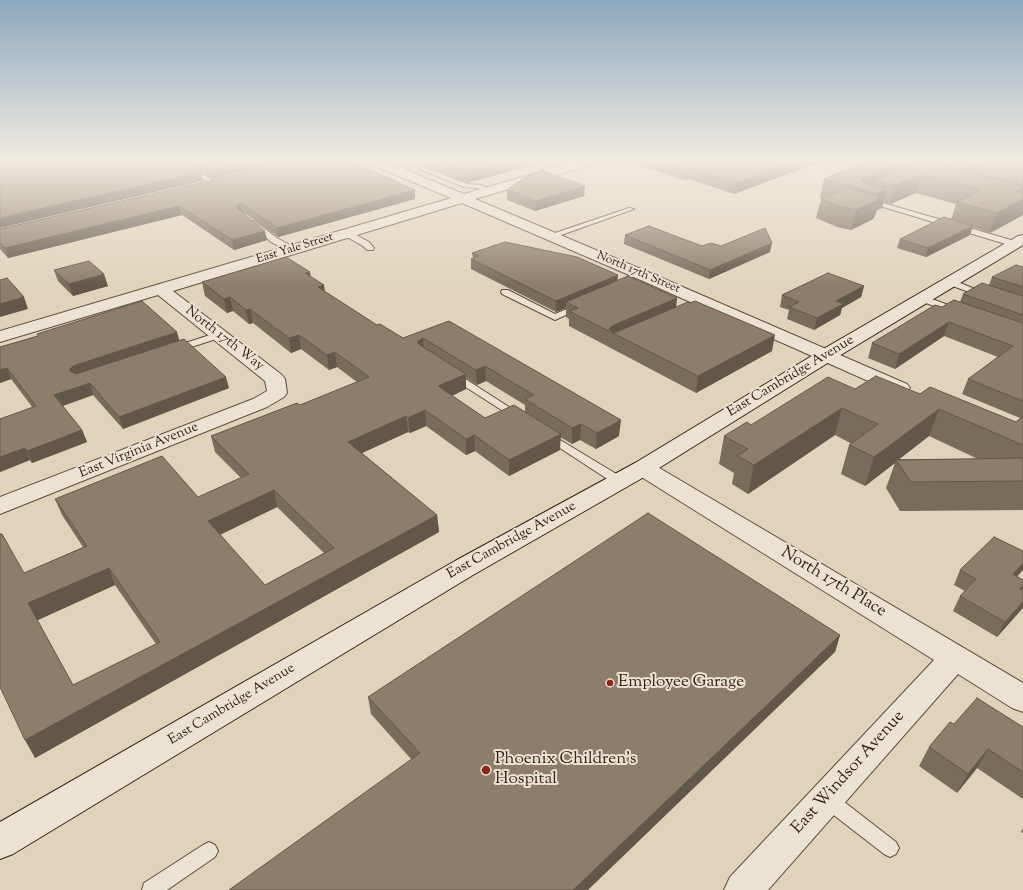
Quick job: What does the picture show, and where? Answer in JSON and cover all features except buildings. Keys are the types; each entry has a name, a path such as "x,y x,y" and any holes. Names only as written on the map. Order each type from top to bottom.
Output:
{"street":[{"name":"East Yale Street","path":"0,337 450,203"},
{"name":"North 17th Street","path":"470,203 550,236 642,281 827,355 900,388"},
{"name":"East Cambridge Avenue","path":"0,842 464,568 642,468 827,355 1019,242"},
{"name":"North 17th Way","path":"161,289 275,379 277,393"},
{"name":"East Virginia Avenue","path":"0,506 260,403 277,393"},
{"name":"North 17th Place","path":"642,468 1023,699"},
{"name":"East Windsor Avenue","path":"743,890 955,657"}],"lane":[{"path":"874,203 1019,242"},
{"path":"550,236 631,209"},
{"path":"246,218 274,240 292,250"},
{"path":"348,234 366,244 370,248"},
{"path":"950,282 993,297"},
{"path":"506,292 555,316 584,305"},
{"path":"923,299 965,314"},
{"path":"170,351 219,335"},
{"path":"445,370 619,481"},
{"path":"826,798 890,848"},
{"path":"151,890 210,851"}],"place":[{"name":"Employee Garage","path":"610,683"},
{"name":"Phoenix Children's Hospital","path":"486,770"}]}
